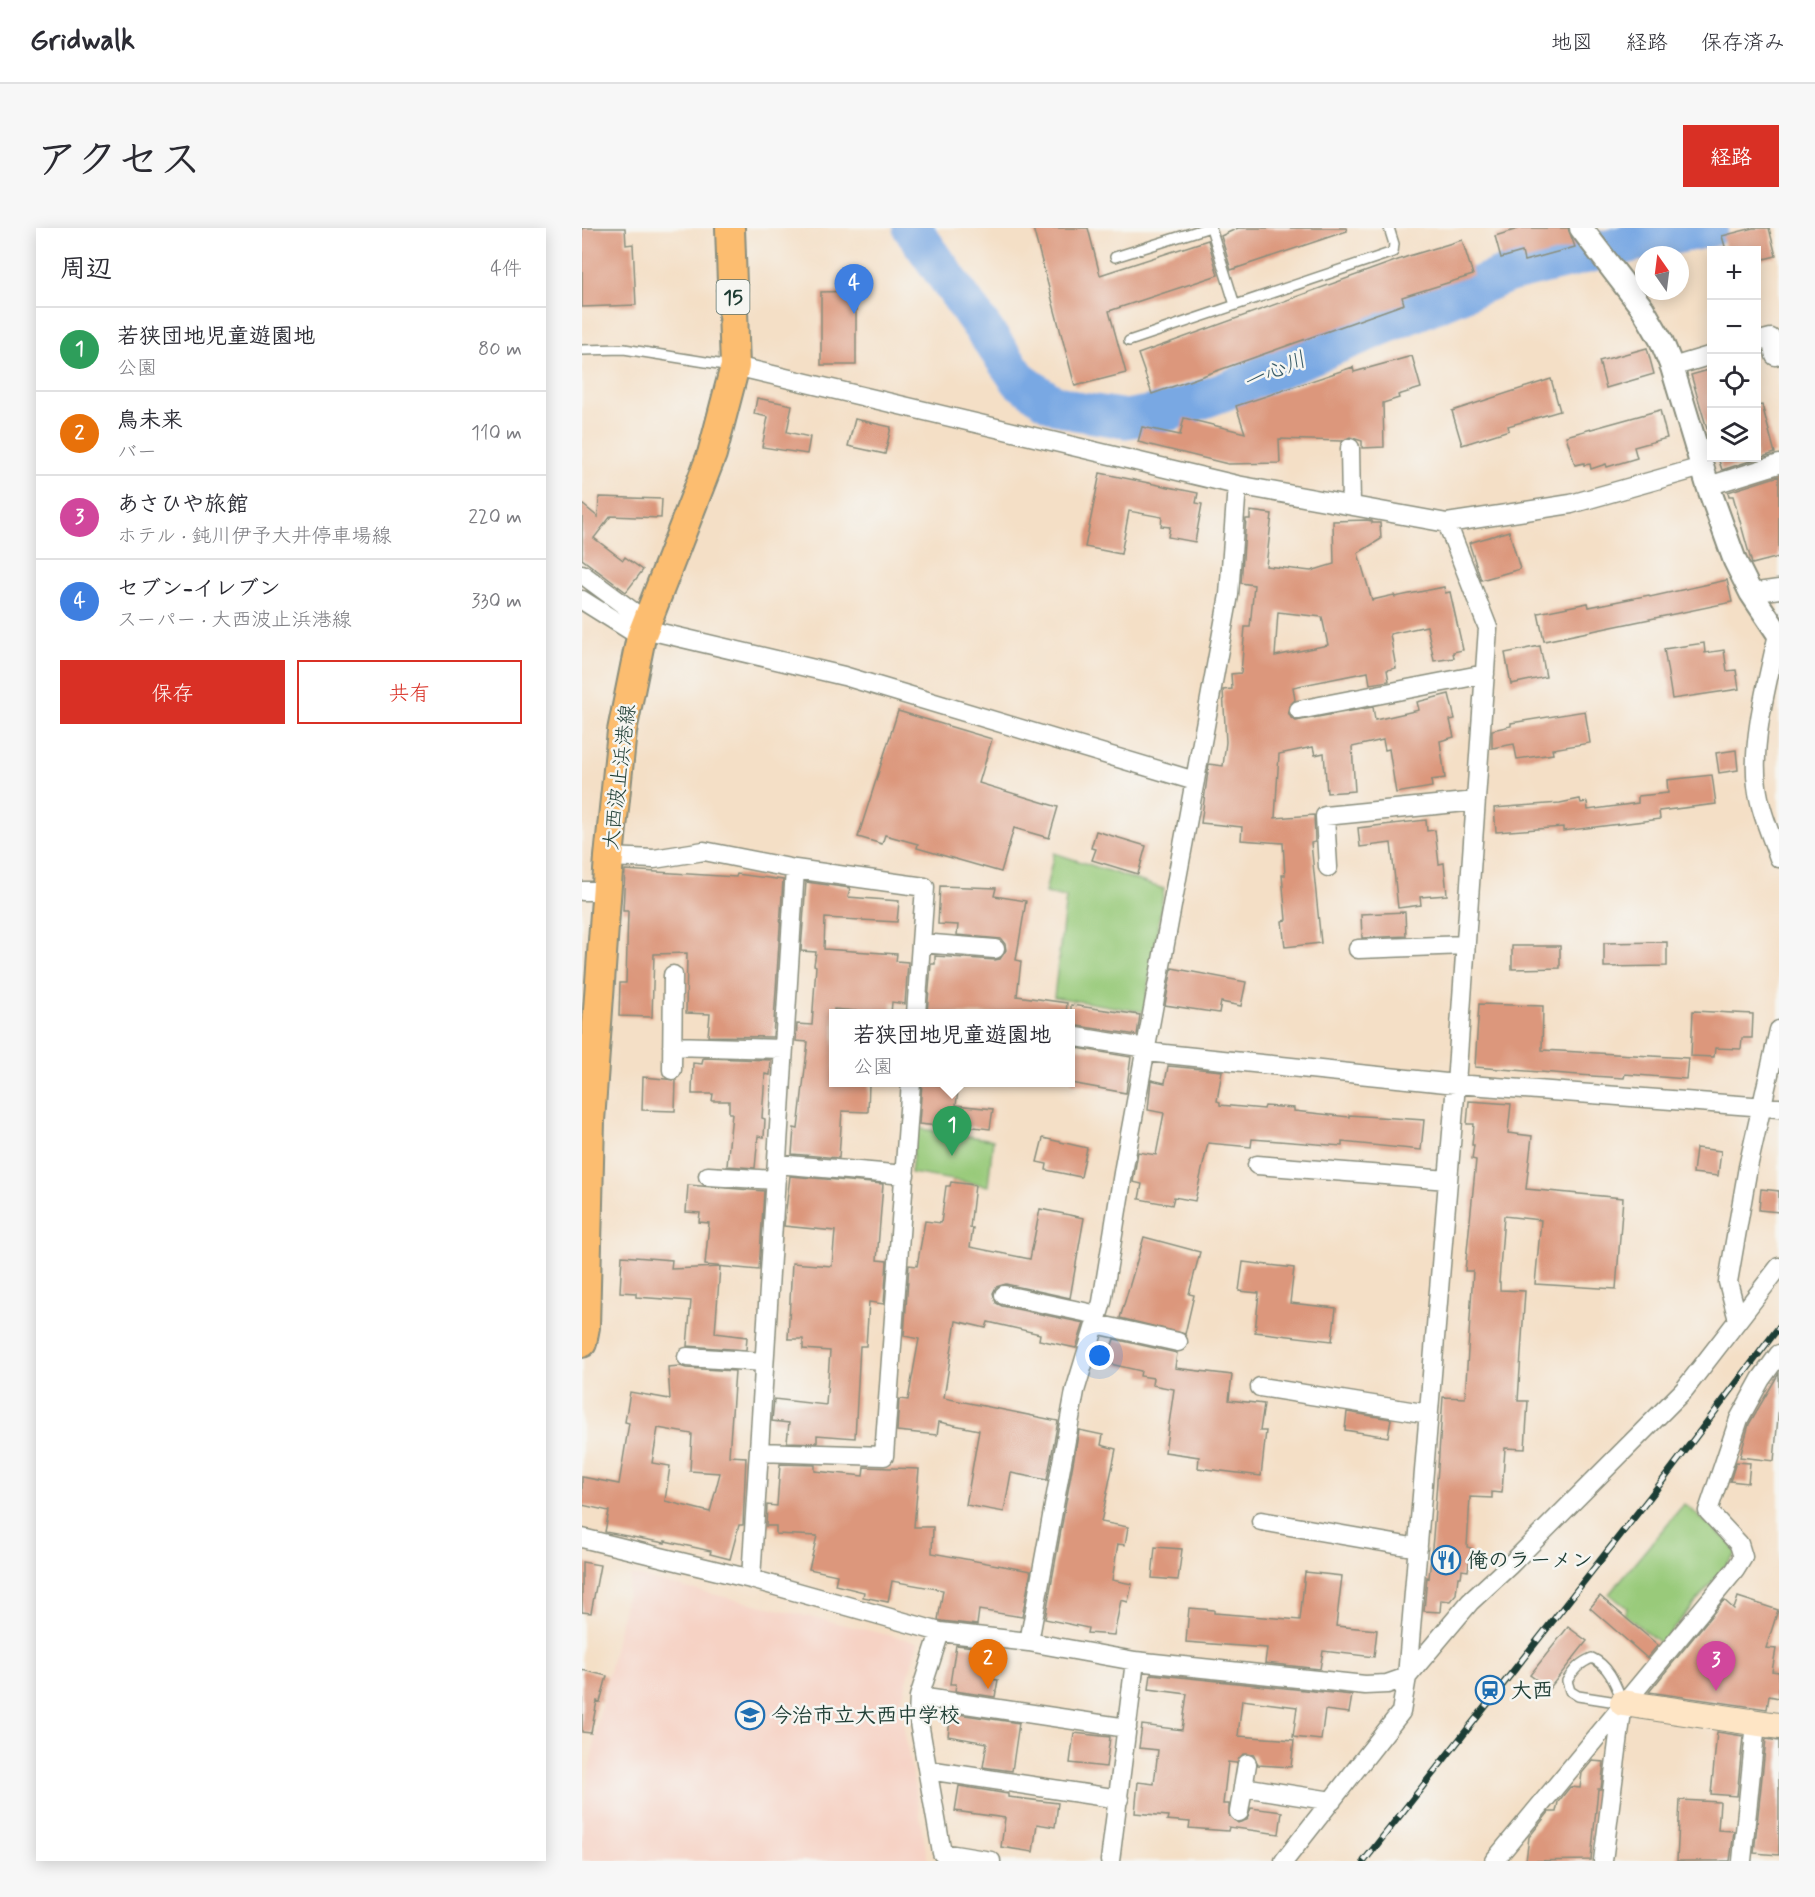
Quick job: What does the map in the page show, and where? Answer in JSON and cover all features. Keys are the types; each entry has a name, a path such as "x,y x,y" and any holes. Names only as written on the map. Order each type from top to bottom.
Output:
{"main road":[{"name":"大西波止浜港線","path":"582,1343 585,1328 594,891 609,857 622,731 644,629 712,454 735,366 730,228"},
{"path":"1623,1703 1767,1724"}],"street":[{"path":"1581,228 1643,309 1661,340 1672,367 1705,477 1735,561 1751,593 1779,635 1765,692 1756,750 1757,786 1779,858"},
{"path":"1761,341 1771,338 1778,360"},
{"path":"1672,367 1707,357"},
{"path":"735,366 1237,485 1448,523 1571,504 1779,464"},
{"path":"1350,448 1351,505"},
{"path":"1029,1642 1075,1392 1102,1302 1124,1167 1229,595 1237,485"},
{"path":"1284,1861 1401,1712 1407,1677 1456,1084 1488,628 1448,523"},
{"path":"582,574 644,629"},
{"path":"1751,593 1779,589"},
{"path":"582,600 644,629 844,676 1195,781"},
{"path":"1299,710 1485,674"},
{"path":"1328,867 1325,816 1476,801"},
{"path":"609,857 654,859 704,850 795,869 925,887 916,1009"},
{"path":"751,1579 795,869"},
{"path":"921,943 995,949"},
{"path":"1358,949 1466,945"},
{"path":"672,1070 673,975"},
{"path":"1738,1320 1728,1282 1748,1167 1771,1107 1779,1030"},
{"path":"1075,1037 1146,1050 1456,1084 1771,1107"},
{"path":"672,1046 784,1049"},
{"path":"759,1452 884,1456 911,1087"},
{"path":"1257,1165 1448,1180"},
{"path":"708,1176 776,1172 905,1175"},
{"path":"582,1538 751,1579 940,1632 1029,1642 1135,1661 1365,1685 1387,1684 1407,1677 1470,1602 1509,1566 1684,1390 1779,1267"},
{"path":"1004,1295 1178,1342"},
{"path":"1494,1861 1735,1570 1743,1557 1739,1544 1708,1511 1739,1419 1761,1379 1779,1354"},
{"path":"687,1357 764,1362"},
{"path":"1260,1387 1429,1413"},
{"path":"1261,1521 1418,1548"},
{"path":"940,1632 920,1697 918,1717 942,1857 991,1861"},
{"path":"1110,1861 1135,1661"},
{"path":"920,1697 1127,1728"},
{"path":"1602,1861 1623,1703"},
{"path":"1742,1861 1767,1724"},
{"path":"1239,1812 1247,1764"},
{"path":"928,1770 1119,1799"},
{"path":"1243,1787 1332,1801"}],"lane":[{"path":"1114,257 1209,228 1235,305"},
{"path":"1128,341 1393,252 1394,244 1389,228"},
{"path":"582,350 624,349 735,366"},
{"path":"1592,1658 1602,1662 1614,1681 1623,1703 1578,1696 1570,1690 1568,1681 1582,1661 1592,1658"}],"shaded area":[{"name":"今治市立大西中学校","path":"631,1575 918,1642 900,1707 928,1861 582,1861 582,1819 597,1724"}],"green space":[{"path":"1054,853 1164,889 1144,1012 1054,997 1066,897 1045,893"},
{"path":"916,1128 993,1140 988,1186 911,1173"},
{"path":"1684,1504 1731,1543 1737,1552 1661,1644 1624,1614 1627,1608 1609,1594"}],"building":[{"path":"582,228 625,228 626,245 633,244 636,305 582,307"},
{"path":"1033,228 1088,228 1100,275 1208,240 1218,275 1109,311 1126,373 1075,386"},
{"path":"1238,228 1346,228 1347,231 1231,270 1221,236"},
{"path":"1521,228 1568,228 1575,247 1524,261 1522,252 1501,258 1495,236"},
{"path":"1753,228 1769,228 1776,256 1761,260 1761,246 1725,246 1722,236"},
{"path":"1462,240 1473,275 1402,297 1404,304 1152,394 1138,354 1409,256"},
{"path":"856,291 856,365 821,365 821,292"},
{"path":"1647,348 1654,374 1606,388 1599,361"},
{"path":"1412,356 1421,388 1398,395 1399,398 1383,403 1384,447 1362,448 1362,441 1350,437 1342,441 1279,439 1280,463 1228,464 1138,442 1142,427 1180,435 1184,418 1245,433 1236,406 1353,367 1354,372"},
{"path":"1707,370 1707,429 1691,375"},
{"path":"1551,379 1560,411 1508,426 1509,430 1462,445 1452,411"},
{"path":"757,398 792,405 787,432 810,437 807,454 762,447 768,417 754,414"},
{"path":"1761,405 1775,453 1761,457 1761,408"},
{"path":"1660,410 1667,438 1634,447 1637,458 1591,469 1590,464 1575,465 1566,436"},
{"path":"855,419 891,427 885,454 848,446"},
{"path":"1719,462 1747,462 1722,470"},
{"path":"1100,473 1198,493 1196,503 1202,504 1195,542 1168,537 1170,527 1161,526 1162,517 1129,511 1121,554 1085,547"},
{"path":"1779,476 1779,557 1752,564 1733,496 1729,496 1728,492"},
{"path":"599,497 662,499 661,518 611,516 594,538 623,560 625,557 643,570 626,592 582,559 582,504 598,517"},
{"path":"1250,511 1272,514 1266,566 1311,571 1334,564 1333,521 1367,520 1380,523 1381,539 1358,553 1372,600 1444,587 1445,593 1450,592 1463,650 1453,652 1454,658 1434,661 1427,626 1390,634 1396,668 1387,670 1389,681 1370,684 1368,672 1293,687 1295,700 1289,706 1288,712 1296,721 1373,707 1375,720 1419,710 1417,702 1449,694 1455,719 1450,720 1454,737 1440,741 1445,778 1431,780 1432,787 1396,793 1389,749 1385,750 1383,740 1352,747 1355,791 1327,793 1324,753 1315,755 1313,747 1279,754 1275,818 1314,815 1315,842 1311,843 1321,943 1285,947 1282,921 1286,920 1282,875 1285,875 1283,843 1241,840 1242,827 1201,823 1209,764 1223,766 1226,742 1223,690 1232,689 1231,674 1241,673 1245,627 1250,627 1254,585 1241,583 1246,519 1250,519","holes":["1278,612 1322,617 1328,645 1275,656"]},
{"path":"1509,531 1520,569 1481,580 1469,543"},
{"path":"1727,580 1732,602 1544,641 1538,613 1588,603 1589,607 1649,595 1650,597"},
{"path":"1704,643 1705,653 1724,650 1727,671 1736,670 1739,689 1672,699 1664,649"},
{"path":"1540,646 1546,677 1511,684 1505,653"},
{"path":"898,711 992,739 979,783 1058,807 1049,838 1014,828 1001,872 917,848 918,844 885,835 882,844 858,837"},
{"path":"1585,711 1590,743 1552,749 1553,754 1517,759 1514,744 1492,748 1492,730 1511,726 1511,723"},
{"path":"1736,750 1738,770 1719,773 1716,753"},
{"path":"1712,775 1716,804 1659,811 1660,819 1563,831 1563,827 1496,832 1494,808 1560,803 1580,799 1581,803 1587,802 1588,810 1638,803 1638,796 1668,793 1667,780"},
{"path":"1426,820 1427,831 1435,830 1439,864 1444,863 1447,895 1420,897 1421,905 1398,908 1391,843 1360,847 1358,828"},
{"path":"1096,831 1146,846 1138,874 1092,860 1096,849 1091,848"},
{"path":"625,870 736,877 737,874 783,880 773,1037 708,1036 710,1014 686,1013 687,953 654,954 652,1017 619,1016 620,983 626,983 628,911 623,911"},
{"path":"806,882 850,888 848,897 899,901 897,922 825,918 824,949 897,954 896,961 908,962 905,1004 892,1002 891,1009 829,1009 829,1087 869,1087 868,1112 842,1111 839,1158 792,1154 794,1128 798,1129 808,1042 796,1041 797,1024 812,1025 816,966 814,965 816,952 801,951"},
{"path":"940,886 996,888 994,896 1026,901 1016,960 1021,961 1017,996 1067,1003 1066,1009 927,1009 931,964 935,964 935,956 995,960 1000,959 1006,950 1001,939 957,935 958,925 938,924"},
{"path":"1405,912 1406,936 1362,938 1361,914"},
{"path":"1667,942 1667,966 1604,967 1604,943"},
{"path":"1512,946 1560,946 1560,968 1512,969"},
{"path":"1172,968 1246,982 1241,1006 1221,1002 1219,1013 1165,1005"},
{"path":"1479,1004 1543,1006 1542,1050 1688,1058 1686,1079 1625,1074 1624,1078 1475,1067"},
{"path":"1071,1005 1140,1015 1137,1035 1075,1026 1075,1009 1071,1009"},
{"path":"1693,1011 1753,1014 1752,1038 1742,1038 1741,1049 1715,1048 1714,1057 1691,1056"},
{"path":"1075,1048 1131,1057 1126,1093 1075,1084"},
{"path":"703,1058 771,1060 770,1075 765,1074 762,1118 765,1119 764,1137 758,1136 755,1168 727,1166 732,1113 729,1113 729,1101 712,1101 713,1094 692,1094 693,1063 702,1064"},
{"path":"1168,1066 1222,1071 1217,1101 1220,1105 1264,1109 1265,1106 1294,1108 1294,1111 1349,1117 1349,1115 1424,1120 1421,1150 1342,1142 1342,1146 1252,1139 1251,1147 1208,1143 1195,1201 1174,1197 1172,1205 1139,1199 1142,1184 1133,1182 1138,1152 1156,1155 1164,1113 1148,1110 1151,1080 1165,1083"},
{"path":"643,1077 676,1080 675,1111 642,1110"},
{"path":"922,1087 951,1087 951,1091 958,1091 956,1105 993,1109 990,1129 949,1124 949,1127 919,1124"},
{"path":"1469,1101 1511,1104 1508,1133 1532,1136 1526,1189 1623,1198 1616,1289 1535,1284 1541,1220 1504,1216 1500,1290 1525,1291 1518,1401 1528,1401 1525,1449 1505,1448 1502,1493 1492,1492 1492,1498 1470,1497 1467,1547 1471,1548 1468,1571 1462,1570 1461,1577 1458,1577 1456,1594 1450,1601 1441,1600 1440,1612 1424,1611 1433,1537 1443,1397 1465,1398 1473,1271 1465,1271 1476,1160 1472,1159 1474,1124 1467,1124"},
{"path":"1043,1138 1087,1148 1081,1177 1046,1170 1047,1164 1037,1162"},
{"path":"1696,1148 1721,1151 1718,1176 1693,1173"},
{"path":"790,1176 883,1184 877,1260 887,1261 884,1304 869,1302 866,1346 860,1346 855,1438 817,1435 817,1443 787,1442 789,1423 772,1421 774,1399 826,1405 830,1351 803,1349 803,1339 788,1339 792,1263 832,1266 835,1231 784,1226"},
{"path":"951,1182 975,1185 970,1247 1030,1259 1040,1209 1084,1218 1070,1298 1006,1284 996,1287 993,1293 996,1303 1002,1306 1084,1323 1076,1348 1039,1340 1040,1334 988,1322 986,1328 956,1321 944,1398 1058,1421 1047,1480 1011,1473 1004,1512 966,1505 979,1430 939,1422 937,1435 897,1431 899,1399 908,1400 919,1339 904,1336 909,1265 917,1266 925,1221 941,1223 946,1186 950,1186"},
{"path":"688,1185 764,1191 759,1270 705,1265 709,1223 699,1222 700,1213 686,1212"},
{"path":"1761,1189 1779,1191 1779,1212 1759,1210"},
{"path":"1144,1237 1200,1252 1189,1294 1194,1295 1185,1334 1120,1318"},
{"path":"622,1256 672,1260 671,1269 720,1267 715,1333 747,1337 746,1350 687,1346 691,1301 636,1297 636,1293 620,1292"},
{"path":"1243,1262 1294,1268 1290,1303 1336,1308 1332,1341 1255,1332 1259,1293 1239,1291"},
{"path":"1114,1339 1177,1353 1175,1368 1232,1375 1229,1400 1264,1404 1260,1431 1266,1431 1261,1476 1198,1468 1199,1457 1165,1452 1174,1389 1152,1385 1153,1378 1140,1376 1141,1371 1106,1363"},
{"path":"668,1367 735,1371 729,1456 746,1457 743,1525 739,1525 730,1559 710,1554 711,1551 665,1541 665,1543 605,1532 609,1511 582,1505 582,1477 619,1484 629,1423 625,1422 630,1392 670,1399","holes":["658,1428 692,1434 690,1471 720,1473 710,1512 665,1501 670,1466 652,1463"]},
{"path":"1779,1373 1779,1406 1774,1461 1740,1457 1749,1424"},
{"path":"1347,1412 1391,1419 1388,1437 1345,1430"},
{"path":"1079,1430 1103,1435 1101,1445 1116,1449 1101,1522 1128,1527 1125,1545 1118,1544 1112,1580 1132,1584 1128,1602 1121,1600 1114,1635 1087,1633 1088,1628 1045,1619"},
{"path":"1736,1462 1750,1463 1748,1483 1730,1481"},
{"path":"780,1464 815,1465 815,1471 863,1476 864,1467 919,1469 914,1527 933,1527 932,1553 1031,1571 1022,1617 979,1610 977,1625 942,1621 938,1620 943,1590 892,1581 888,1602 863,1597 864,1592 835,1585 837,1575 809,1569 817,1536 776,1534 776,1526 766,1526 767,1505 777,1506"},
{"path":"1155,1547 1182,1549 1178,1580 1152,1578"},
{"path":"582,1562 600,1565 591,1613 582,1612"},
{"path":"1305,1572 1342,1576 1336,1626 1377,1630 1374,1657 1323,1651 1320,1669 1265,1663 1267,1648 1186,1642 1189,1608 1214,1610 1214,1613 1300,1620"},
{"path":"1600,1596 1658,1645 1647,1658 1590,1608"},
{"path":"1738,1597 1778,1610 1766,1648 1776,1649 1772,1671 1779,1672 1779,1698 1769,1696 1767,1709 1649,1692 1724,1600 1734,1609"},
{"path":"1568,1627 1587,1641 1549,1689 1530,1675"},
{"path":"956,1645 994,1649 990,1679 998,1680 995,1697 955,1691 956,1684 950,1684"},
{"path":"582,1670 607,1676 600,1702 597,1701 591,1733 582,1732"},
{"path":"1151,1674 1352,1695 1349,1713 1325,1710 1321,1740 1293,1737 1297,1707 1242,1700 1238,1736 1294,1740 1291,1767 1258,1765 1254,1755 1243,1754 1236,1763 1228,1762 1223,1804 1229,1804 1229,1816 1238,1823 1247,1820 1251,1808 1282,1812 1279,1834 1229,1827 1228,1831 1189,1828 1190,1822 1167,1820 1168,1816 1135,1813 1138,1782 1154,1784 1158,1750 1139,1748 1142,1725 1182,1730 1187,1694 1149,1689"},
{"path":"951,1713 1019,1723 1012,1771 983,1767 987,1743 948,1736"},
{"path":"1717,1732 1743,1736 1737,1796 1711,1794"},
{"path":"1074,1733 1110,1737 1106,1767 1070,1763"},
{"path":"1766,1739 1779,1741 1779,1855 1754,1853"},
{"path":"1592,1761 1604,1762 1601,1789 1598,1789 1591,1860 1526,1861 1529,1837 1549,1812 1556,1812 1558,1802 1570,1787 1580,1788 1582,1773"},
{"path":"959,1786 1008,1794 1008,1797 1058,1803 1055,1827 1037,1824 1033,1852 1001,1847 1005,1818 955,1811"},
{"path":"1680,1800 1720,1802 1718,1830 1734,1831 1730,1861 1677,1861"}],"waterway":[{"name":"一心川","path":"912,228 1020,381 1050,402 1076,411 1126,419 1171,411 1223,392 1509,273 1637,242 1709,228"}],"railway":[{"path":"1364,1861 1654,1492 1779,1327"}],"place":[{"name":"セブン-イレブン","path":"854,314"},
{"name":"若狭団地児童遊園地","path":"952,1156"},
{"name":"俺のラーメン","path":"1446,1560"},
{"name":"鳥未来","path":"988,1689"},
{"name":"大西","path":"1490,1690"},
{"name":"あさひや旅館","path":"1716,1691"},
{"name":"今治市立大西中学校","path":"750,1715"}]}
